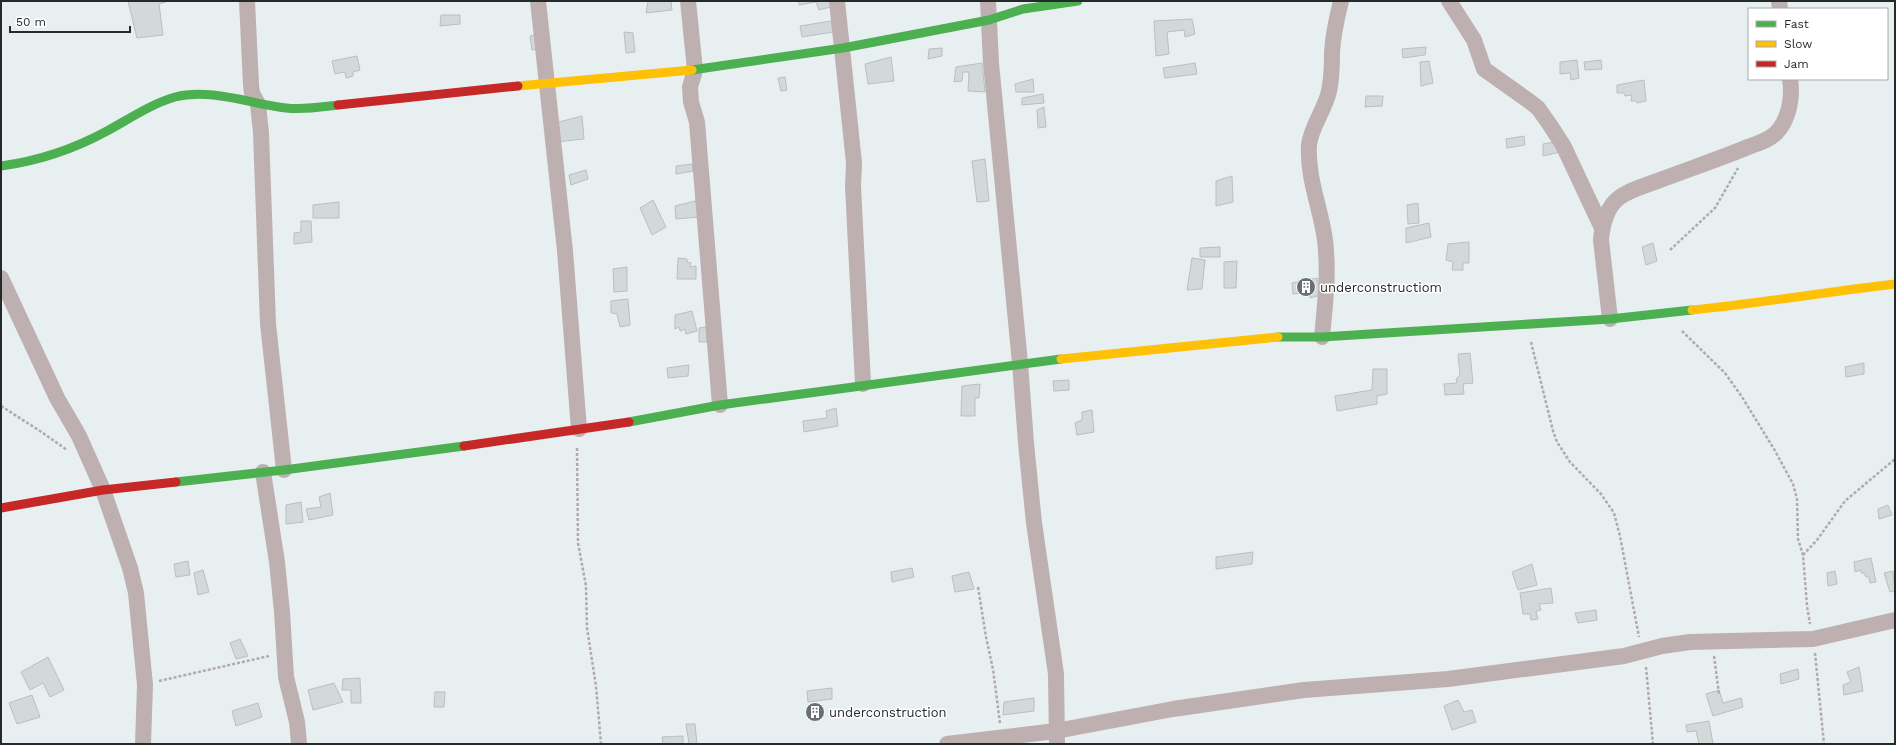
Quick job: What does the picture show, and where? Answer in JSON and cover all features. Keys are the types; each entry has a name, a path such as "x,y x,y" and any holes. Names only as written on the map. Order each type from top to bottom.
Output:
{"street":[{"path":"247,1 251,85 252,93 258,104 261,133 268,324 284,470"},
{"path":"538,1 565,251 578,429"},
{"path":"688,1 695,70 690,87 690,95 697,122 720,405"},
{"path":"837,1 843,48 847,110 854,163 854,207 863,384"},
{"path":"988,1 991,63 1034,523 1056,674 1056,738"},
{"path":"1,166 50,155 96,136 144,110 176,98 198,94 285,109 303,109 547,83 695,70 843,48 989,20 1023,10 1078,1"},
{"path":"1322,337 1327,281 1326,256 1323,227 1313,190 1309,146 1311,137 1326,104 1330,90 1332,50 1341,1"},
{"path":"1449,1 1474,40 1484,69 1529,100 1538,108 1550,124 1563,145 1602,228"},
{"path":"1610,319 1601,240 1602,228 1613,204 1620,196 1637,188 1729,156 1749,146 1767,140 1776,133 1784,122 1789,107 1791,88 1790,80"},
{"path":"1,278 57,398 79,436 103,490 130,568 136,593 145,685 143,744"},
{"path":"1,508 103,490 284,470 431,451 649,419 720,405 1020,363 1271,337 1322,337 1610,319 1763,303 1836,291 1895,284"},
{"path":"263,472 278,569 286,677 297,722 299,744"},
{"path":"947,744 1002,738 1056,738 1173,709 1304,690 1448,679 1624,656 1662,646 1690,642 1813,639 1895,620"}],"path":[{"path":"1670,250 1715,208 1749,146"},
{"path":"1665,313 1725,374 1742,396 1793,484 1797,500 1798,538 1802,555 1807,606 1813,639 1824,744"},
{"path":"1527,324 1553,432 1557,442 1570,462 1601,494 1614,513 1643,652 1650,705 1653,744"},
{"path":"1,406 72,454"},
{"path":"578,429 578,544 586,586 587,621 596,686 601,744"},
{"path":"1802,555 1817,540 1846,501 1895,459"},
{"path":"978,587 986,637 993,668 1002,738"},
{"path":"1712,642 1719,694"},
{"path":"145,685 173,677 285,653"}],"building":[{"path":"128,1 168,1 159,4 163,35 137,38"},
{"path":"648,1 671,1 672,10 646,13"},
{"path":"799,1 833,1 834,6 819,10 816,2 799,5"},
{"path":"441,15 460,15 460,24 440,26"},
{"path":"1192,19 1195,34 1185,37 1184,30 1167,32 1169,54 1156,56 1154,21"},
{"path":"831,21 833,32 802,37 800,26"},
{"path":"624,32 633,33 635,52 626,53"},
{"path":"539,34 542,48 532,50 530,36"},
{"path":"1426,47 1425,55 1403,58 1402,49"},
{"path":"942,48 942,56 928,59 929,49"},
{"path":"357,56 360,70 353,72 353,76 346,78 345,72 335,74 332,61"},
{"path":"891,57 894,81 868,84 865,64"},
{"path":"1577,60 1579,78 1571,80 1570,73 1560,74 1560,62"},
{"path":"1601,60 1602,69 1585,70 1584,62"},
{"path":"1429,61 1433,83 1421,86 1420,62"},
{"path":"982,63 985,92 968,91 969,72 963,72 962,81 954,82 956,67"},
{"path":"1195,63 1197,74 1165,78 1163,68"},
{"path":"785,77 787,90 781,91 778,78"},
{"path":"1033,79 1034,92 1016,92 1015,84"},
{"path":"1644,80 1646,101 1637,103 1636,101 1631,101 1632,95 1625,96 1624,93 1617,93 1617,85"},
{"path":"1043,94 1044,103 1022,105 1022,98"},
{"path":"1366,96 1383,96 1382,106 1365,107"},
{"path":"1044,107 1046,127 1038,128 1037,110"},
{"path":"582,116 584,139 556,142 555,123"},
{"path":"1524,136 1525,145 1507,148 1506,139"},
{"path":"1559,141 1560,152 1543,156 1543,144"},
{"path":"985,159 989,201 977,202 972,161"},
{"path":"692,164 693,171 676,174 676,166"},
{"path":"586,170 588,179 571,185 569,175"},
{"path":"1232,176 1233,202 1216,206 1216,181"},
{"path":"653,200 666,227 652,235 640,208"},
{"path":"699,200 699,217 676,219 675,206"},
{"path":"339,202 339,218 313,218 313,205"},
{"path":"1418,203 1419,223 1408,224 1407,205"},
{"path":"301,221 311,221 312,242 294,244 294,233 301,232"},
{"path":"1429,223 1431,237 1406,243 1406,228"},
{"path":"1469,242 1469,263 1463,263 1463,270 1452,270 1453,262 1446,260 1448,244"},
{"path":"1653,243 1657,261 1646,265 1642,247"},
{"path":"1220,247 1220,257 1200,257 1200,248"},
{"path":"678,258 687,259 687,262 691,263 690,267 696,266 696,279 677,279"},
{"path":"1192,258 1205,260 1202,289 1187,290"},
{"path":"1237,261 1236,288 1224,288 1224,262"},
{"path":"627,267 627,291 614,292 613,269"},
{"name":"underconstructiom","path":"1317,278 1320,295 1310,298 1309,292 1293,294 1292,283"},
{"path":"628,299 630,325 620,327 617,314 611,313 611,301"},
{"path":"692,311 697,331 686,334 685,329 680,331 679,327 675,329 675,315"},
{"path":"706,327 707,342 699,342 699,328"},
{"path":"1470,353 1473,383 1463,384 1464,394 1445,395 1444,384 1457,383 1456,379 1460,375 1458,354"},
{"path":"1864,363 1864,374 1846,377 1845,367"},
{"path":"689,365 688,376 668,378 667,368"},
{"path":"1373,369 1387,369 1387,394 1377,396 1377,404 1337,411 1335,396 1372,390"},
{"path":"1069,380 1069,390 1054,391 1053,381"},
{"path":"980,384 979,398 975,398 975,416 961,416 962,386"},
{"path":"836,408 838,426 804,432 803,421 827,418 826,411"},
{"path":"1092,410 1094,432 1077,435 1075,423 1082,420 1082,412"},
{"path":"330,493 333,515 309,520 306,509 321,507 319,497"},
{"path":"301,502 303,522 286,524 286,505"},
{"path":"1888,505 1892,515 1879,519 1878,509"},
{"path":"1253,552 1252,564 1216,569 1216,557"},
{"path":"1871,558 1876,582 1870,583 1869,577 1866,577 1864,573 1861,573 1861,570 1855,572 1854,562"},
{"path":"188,561 190,575 176,577 174,564"},
{"path":"1532,564 1537,585 1518,590 1512,572"},
{"path":"912,568 914,577 892,582 891,572"},
{"path":"203,570 209,592 198,595 194,573"},
{"path":"1835,571 1837,584 1828,586 1827,573"},
{"path":"1893,571 1895,591 1890,592 1884,573"},
{"path":"969,572 974,589 955,592 952,576"},
{"path":"1551,588 1553,603 1539,604 1541,610 1536,611 1538,619 1531,620 1530,614 1523,614 1520,593"},
{"path":"1596,610 1597,620 1578,623 1575,613"},
{"path":"240,639 248,656 236,659 230,643"},
{"path":"48,657 64,690 50,697 43,683 30,690 21,672"},
{"path":"1859,667 1863,691 1844,695 1843,685 1851,682 1847,672"},
{"path":"1798,669 1799,679 1781,684 1780,674"},
{"path":"360,678 361,703 351,703 351,690 342,690 343,679"},
{"path":"334,683 343,702 313,710 308,690"},
{"path":"832,688 832,699 808,702 807,691"},
{"path":"1719,690 1723,703 1741,698 1743,707 1713,716 1706,694"},
{"path":"435,692 445,692 444,707 434,707"},
{"path":"32,695 40,717 17,724 9,703"},
{"path":"1034,698 1034,711 1003,715 1004,702"},
{"path":"1458,700 1464,712 1472,710 1476,722 1452,730 1444,706"},
{"path":"258,703 262,717 236,726 232,711"},
{"name":"underconstruction","path":"817,703 820,720 813,722 809,705"},
{"path":"1709,721 1713,744 1699,744 1696,731 1687,732 1686,725"},
{"path":"686,724 695,724 697,744 689,744"},
{"path":"683,736 683,744 663,744 662,737"}],"traffic: fast":[{"path":"692,70 843,48 989,20 1023,9 1078,1"},
{"path":"1,166 29,161 69,149 107,131 149,108 175,97 203,94 217,95 293,109 338,105"},
{"path":"1278,337 1322,337 1610,319 1692,310"},
{"path":"629,422 720,405 1061,359"},
{"path":"176,482 284,470 464,446"}],"traffic: slow":[{"path":"518,86 692,70"},
{"path":"1692,310 1895,284"},
{"path":"1061,359 1278,337"}],"traffic: jam":[{"path":"338,105 518,86"},
{"path":"464,446 629,422"},
{"path":"1,508 103,490 176,482"}],"place":[{"name":"underconstructiom","path":"1306,287"},
{"name":"underconstruction","path":"815,712"}]}
